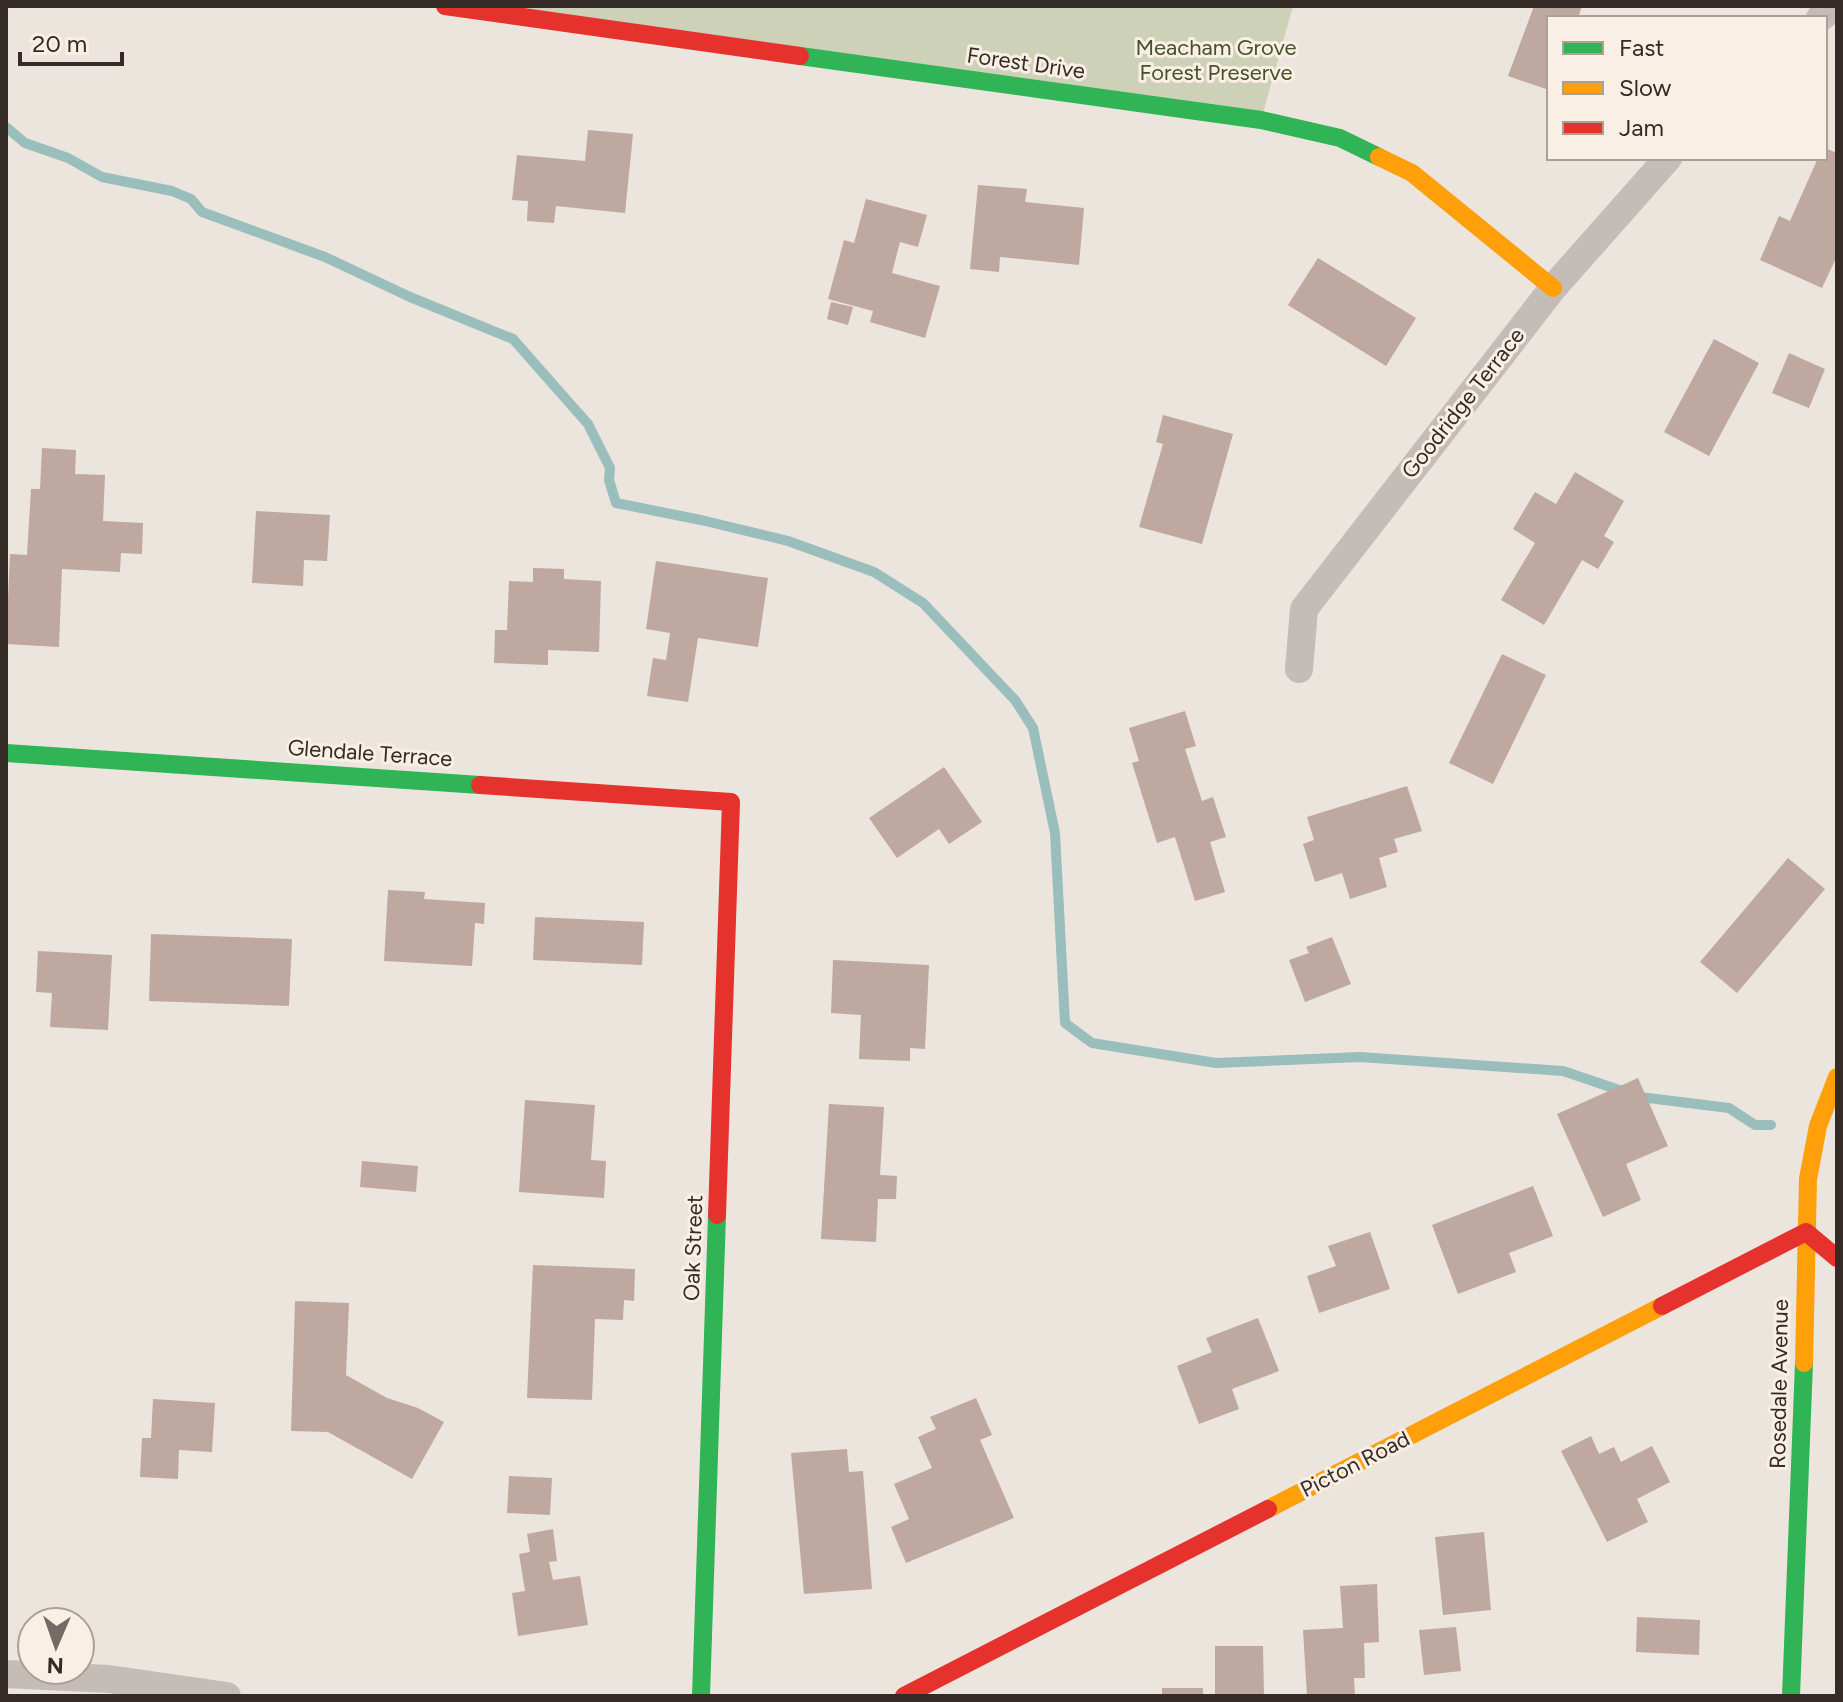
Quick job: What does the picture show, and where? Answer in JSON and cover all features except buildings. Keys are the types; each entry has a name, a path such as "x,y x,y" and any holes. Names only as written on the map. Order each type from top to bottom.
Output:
{"street":[{"name":"Forest Drive","path":"445,6 1261,120 1340,138 1412,173 1553,288"},
{"name":"Goodridge Terrace","path":"1299,669 1304,609 1553,288 1666,160"},
{"name":"Glendale Terrace","path":"6,753 731,802"},
{"name":"Oak Street","path":"701,1696 731,802"},
{"name":"Rosedale Avenue","path":"1791,1696 1803,1418 1808,1179 1818,1126 1837,1077"},
{"path":"1806,1232 1837,1258"},
{"name":"Picton Road","path":"904,1696 1806,1232"},
{"path":"6,1674 109,1679 227,1696"}],"green space":[{"name":"Meacham Grove Forest Preserve","path":"446,6 1293,6 1261,120"}],"waterway":[{"path":"6,127 25,143 68,158 102,177 172,191 191,199 202,212 325,257 410,297 513,339 588,424 610,468 609,480 616,503 788,541 874,572 923,603 1015,700 1033,728 1055,833 1065,1023 1092,1043 1216,1063 1360,1057 1563,1071 1640,1097 1729,1108 1755,1125 1771,1125"}],"traffic: fast":[{"path":"800,56 1261,120 1340,138 1379,157"},
{"path":"6,753 480,785"},
{"path":"701,1696 717,1215"},
{"path":"1791,1696 1804,1363"}],"traffic: slow":[{"path":"1379,157 1412,173 1553,288"},
{"path":"1804,1363 1808,1179 1818,1126 1837,1077"},
{"path":"1268,1509 1662,1306"}],"traffic: jam":[{"path":"445,6 800,56"},
{"path":"480,785 731,802 717,1215"},
{"path":"1806,1232 1837,1258"},
{"path":"1662,1306 1806,1232"},
{"path":"904,1696 1268,1509"}]}
